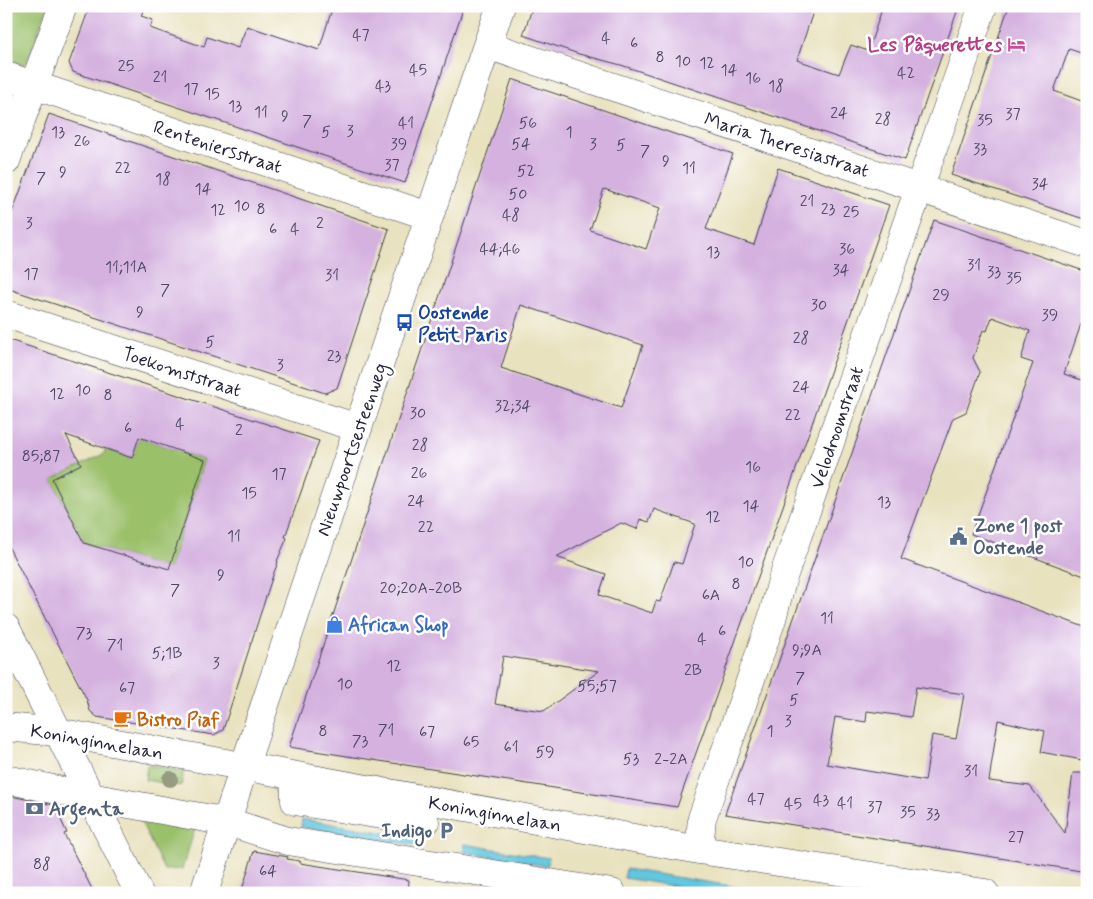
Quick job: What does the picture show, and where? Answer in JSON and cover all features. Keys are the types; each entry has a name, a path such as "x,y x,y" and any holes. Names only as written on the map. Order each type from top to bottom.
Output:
{"street":[{"path":"6,161 35,86 62,6"},
{"name":"Nieuwpoortsesteenweg","path":"204,893 244,767 501,6"},
{"name":"Velodroomstraat","path":"699,850 702,818 772,619 782,580 984,6"},
{"name":"Maria Theresiastraat","path":"487,45 1087,244"},
{"name":"Renteniersstraat","path":"6,76 429,216"},
{"name":"Toekomststraat","path":"6,314 358,428"},
{"path":"6,628 139,893"},
{"name":"Koninginnelaan","path":"6,727 57,732 699,850 985,893"},
{"path":"294,776 295,801 425,822"},
{"path":"6,779 90,797 228,822 288,840 612,893"}],"green space":[{"path":"6,6 48,6 27,62 24,65 6,60"},
{"path":"139,437 204,460 169,569 75,540 75,525 52,479 104,454 105,449 132,458"},
{"path":"147,765 184,771 181,786 145,780"},
{"path":"138,815 196,826 182,869 164,870"}],"water":[{"path":"302,819 423,839 422,846 301,827"},
{"path":"464,844 549,858 547,866 463,852"},
{"path":"626,869 743,888 742,893 717,893 624,878"}],"building":[{"path":"90,6 145,6 141,16 153,20 150,28 204,47 207,37 238,48 247,26 319,50 333,6 464,6 405,183 73,72 69,63"},
{"path":"533,6 815,6 797,60 839,74 851,45 868,51 883,6 959,6 905,160 621,65 579,54 523,35"},
{"path":"1009,6 1087,6 1087,55 1069,49 1054,91 1087,103 1087,220 951,175"},
{"path":"512,79 733,154 706,229 754,245 778,168 889,205 677,807 289,747","holes":["604,189 660,208 646,249 590,230","521,305 643,345 621,408 501,368","654,509 695,524 682,564 674,562 660,602 656,601 652,613 599,595 606,574 556,557 621,523 637,529 640,519 649,522","503,656 599,671 544,711 495,704"]},
{"path":"49,114 389,229 337,388 325,393 6,288 6,229"},
{"path":"934,220 1087,272 1087,326 1081,324 1064,374 1087,382 1087,577 971,534 1033,363 1021,359 1030,331 992,317 987,331 983,330 973,358 980,372 966,412 953,418 901,559 1087,628 1087,761 1041,752 1045,731 998,720 989,781 1030,786 1065,833 1073,773 1087,773 1087,872 725,814","holes":["916,687 964,694 956,739 932,735 925,781 827,764 835,717 866,722 867,711 911,717"]},
{"path":"6,339 319,441 285,537 287,538 277,561 223,730 214,735 97,717 90,711 87,700 6,542","holes":["66,435 132,458 139,437 205,460 169,569 84,543 52,479 81,464"]},
{"path":"6,795 54,805 67,833 64,834 94,893 6,893"},
{"path":"254,851 288,857 287,859 300,861 300,863 409,880 408,893 241,893"}],"place":[{"name":"Les Pâquerettes","path":"1016,44"},
{"name":"Oostende Petit Paris","path":"404,323"},
{"name":"Zone 1 post Oostende","path":"959,536"},
{"name":"African Shop","path":"334,624"},
{"name":"Bistro Piaf","path":"123,719"},
{"name":"Argenta","path":"35,808"},
{"name":"Indigo","path":"446,830"}]}
